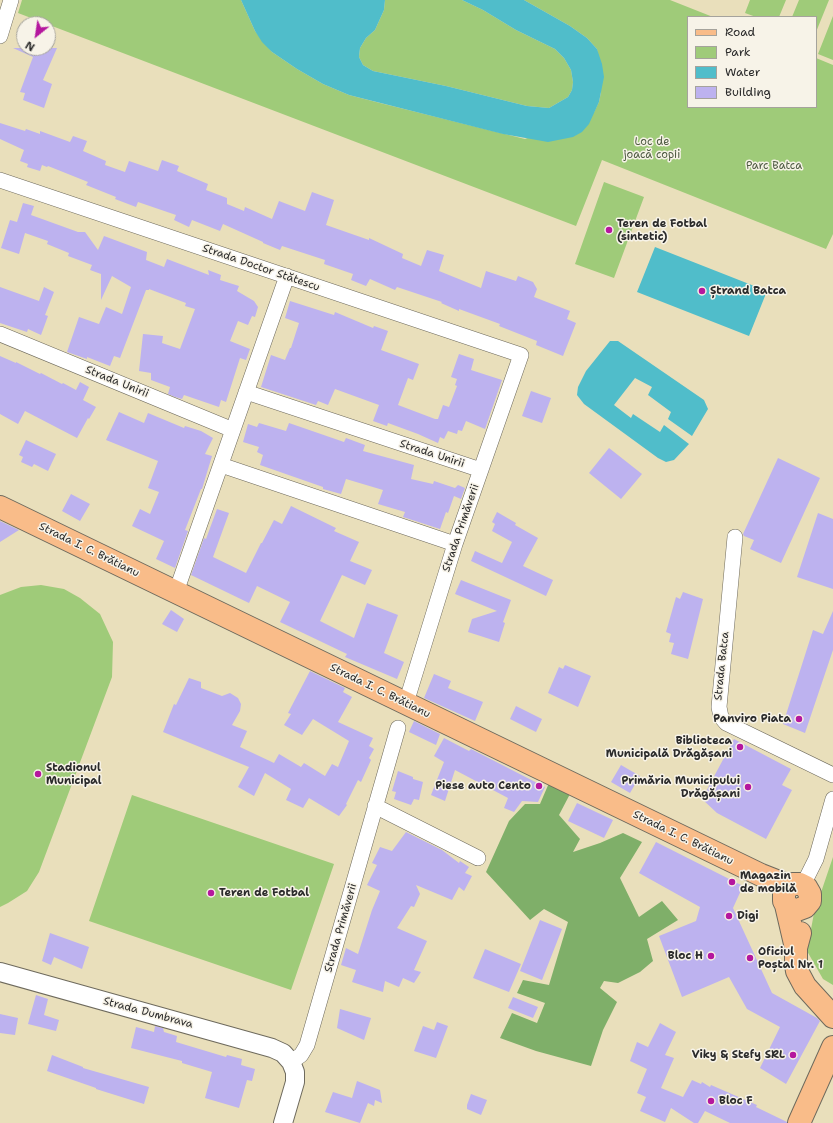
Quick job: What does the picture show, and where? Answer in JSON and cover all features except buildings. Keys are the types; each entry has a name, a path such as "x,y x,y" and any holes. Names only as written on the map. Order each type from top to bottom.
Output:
{"main road":[{"name":"Strada I. C. Brătianu","path":"0,507 761,875 793,897"},
{"path":"793,897 796,965 799,976 805,986 833,1017"},
{"path":"799,1123 833,1047"}],"street":[{"path":"0,36 11,0"},
{"name":"Strada Doctor Stătescu","path":"0,180 521,355"},
{"path":"176,592 287,276"},
{"name":"Strada Unirii","path":"0,334 233,430"},
{"name":"Strada Primăverii","path":"406,703 455,544 521,355"},
{"name":"Strada Unirii","path":"246,392 481,470"},
{"path":"221,465 455,544"},
{"name":"Strada Batca","path":"735,537 718,707 721,717 726,723 833,775"},
{"name":"Strada Primăverii","path":"291,1062 301,1055 307,1045 398,728"},
{"path":"793,897 816,859 833,799"},
{"path":"376,806 478,858"},
{"name":"Strada Dumbrava","path":"0,972 272,1048 283,1054 291,1062"},
{"path":"283,1123 295,1082 295,1072 291,1062"}],"green space":[{"name":"Parc Batca","path":"22,0 241,0 255,31 272,52 323,84 349,95 525,139 594,112 599,102 601,92 597,49 587,38 570,26 524,0 670,0 710,16 687,16 687,108 817,108 817,58 833,65 833,234 826,249 602,160 576,226 56,28 56,16 26,16 18,13"},
{"path":"385,0 462,0 483,10 516,30 555,49 564,58 571,70 573,82 572,90 568,97 549,108 527,106 446,86 373,71 363,65 359,57 360,48 366,38 375,30 384,10"},
{"path":"750,0 786,0 779,16 753,16 745,13"},
{"path":"799,0 829,0 817,30 817,16 792,16"},
{"path":"833,16 833,60 818,54"},
{"name":"Teren de Fotbal (sintetic)","path":"604,182 644,197 614,278 575,264"},
{"name":"Stadionul Municipal","path":"41,585 64,589 80,598 100,614 113,642 112,677 39,872 27,891 0,907 0,595 21,587"},
{"path":"549,783 570,794 559,815 580,839 573,852 623,833 642,842 620,878 639,917 662,901 678,920 647,939 653,961 640,972 618,983 604,981 600,988 617,1002 603,1030 591,1066 536,1051 500,1038 512,1013 537,1023 545,1003 517,993 523,980 549,985 568,922 544,909 530,920 486,872 509,821 525,804 540,804"},
{"name":"Teren de Fotbal","path":"132,795 334,864 291,990 89,921"},
{"path":"833,857 833,985 823,979 807,951 814,913"}],"water":[{"path":"241,0 385,0 384,10 375,30 366,38 360,48 359,57 363,65 373,71 446,86 527,106 549,108 568,97 572,90 573,82 571,70 564,58 555,49 516,30 483,10 462,0 524,0 570,26 587,38 597,49 602,64 604,77 599,102 589,124 582,132 573,137 548,142 503,134 349,95 323,84 272,52 262,42 255,31"},
{"name":"Ștrand Batca","path":"655,247 767,291 749,336 637,292"},
{"path":"610,341 618,341 704,400 708,409 692,436 668,419 671,412 648,395 652,387 635,378 614,405 631,418 633,414 660,432 664,425 689,444 674,460 666,462 658,458 584,404 577,395 578,387 586,371"}],"place":[{"name":"Teren de Fotbal (sintetic)","path":"609,230"},
{"name":"Ștrand Batca","path":"702,291"},
{"name":"Panviro Piata","path":"799,719"},
{"name":"Biblioteca Municipală Drăgășani","path":"740,747"},
{"name":"Stadionul Municipal","path":"38,774"},
{"name":"Piese auto Cento","path":"539,786"},
{"name":"Primăria Municipului Drăgășani","path":"748,787"},
{"name":"Magazin de mobilă","path":"732,882"},
{"name":"Teren de Fotbal","path":"211,893"},
{"name":"Digi","path":"729,916"},
{"name":"Bloc H","path":"711,956"},
{"name":"Oficiul Poștal Nr. 1","path":"750,958"},
{"name":"Viky & Stefy SRL","path":"793,1055"},
{"name":"Bloc F","path":"711,1101"}],"park label":[{"name":"Loc de joacă copii","path":"652,148"}]}
